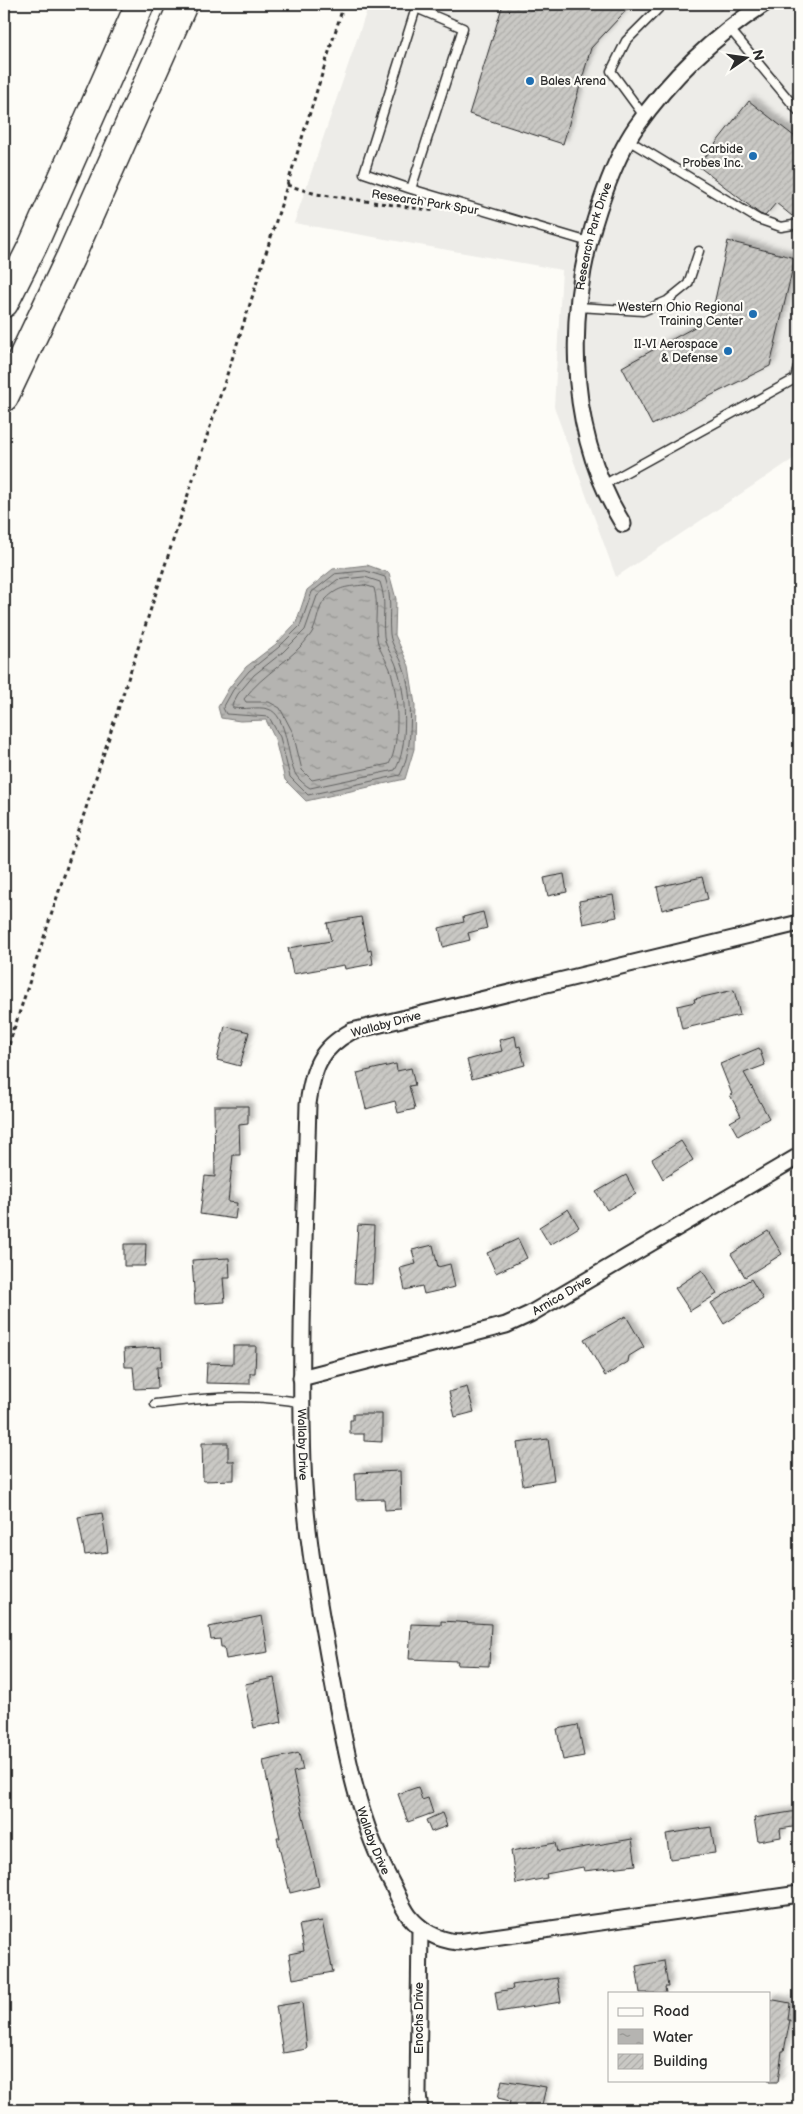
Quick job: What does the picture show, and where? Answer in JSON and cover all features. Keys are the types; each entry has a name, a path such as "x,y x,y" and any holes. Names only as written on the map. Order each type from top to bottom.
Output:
{"highway":[{"path":"4,303 37,236 140,4"},
{"path":"4,397 70,258 182,4"}],"street":[{"name":"Research Park Drive","path":"623,524 612,507 602,484 584,425 580,401 577,358 578,307 589,242 597,211 613,170 628,140 663,92 688,64 729,28 764,4"},
{"name":"Wallaby Drive","path":"799,923 352,1031 332,1044 320,1058 314,1072 308,1104 301,1378 303,1467 309,1535 319,1607 348,1762 360,1809 377,1854 409,1915 420,1926 442,1941 458,1942 799,1894"},
{"name":"Arnica Drive","path":"301,1378 506,1325 530,1314 799,1156"},
{"name":"Enochs Drive","path":"420,1926 418,2094 420,2110"}],"lane":[{"path":"644,116 610,71 626,41 660,5"},
{"path":"411,189 463,28 415,6 364,173 411,189 589,242"},
{"path":"729,28 799,112"},
{"path":"628,140 758,219 781,227 799,224"},
{"path":"578,307 643,311 667,301 688,284 699,252"},
{"path":"602,484 795,379 799,363"},
{"path":"155,1404 204,1398 276,1398 302,1403"}],"path":[{"path":"4,1060 344,4"},
{"name":"Research Park Spur","path":"287,185 316,194 438,211"},
{"path":"4,1026 14,1029"}],"shaded area":[{"path":"369,4 799,4 799,455 616,577 554,407 562,270 294,223"}],"water":[{"path":"367,565 389,573 396,599 395,635 409,666 415,705 414,749 405,779 306,801 285,780 275,739 266,720 240,721 221,718 218,707 229,688 246,667 276,644 296,623 307,590 333,569"}],"building":[{"name":"Bales Arena","path":"503,4 632,4 591,48 563,144 469,114"},
{"path":"749,101 799,140 799,208 792,216 776,203 765,216 760,214 698,166"},
{"path":"728,241 795,258 770,366 652,425 622,367 711,318"},
{"path":"564,874 567,892 548,896 544,878"},
{"path":"702,877 708,899 662,910 657,887"},
{"path":"613,895 617,917 583,924 579,901"},
{"path":"483,912 487,928 468,933 470,940 443,947 439,928 464,922 463,917"},
{"path":"361,917 368,951 371,950 373,964 345,969 344,965 293,974 288,948 331,941 327,923"},
{"path":"734,990 740,1015 682,1029 677,1006 695,1002 694,999"},
{"path":"225,1026 249,1032 240,1066 217,1060"},
{"path":"515,1036 517,1047 520,1046 525,1065 472,1079 467,1060 502,1051 499,1040"},
{"path":"759,1048 765,1065 744,1073 769,1118 738,1136 730,1122 741,1116 730,1095 732,1094 720,1064"},
{"path":"396,1064 397,1071 411,1068 415,1085 409,1086 415,1109 398,1113 395,1101 366,1109 357,1073"},
{"path":"214,1106 248,1106 248,1124 239,1125 240,1155 233,1155 228,1202 237,1203 235,1219 200,1214 205,1176 215,1177"},
{"path":"681,1141 693,1160 663,1179 652,1159"},
{"path":"626,1175 636,1194 607,1210 596,1192"},
{"path":"568,1209 579,1227 550,1245 539,1227"},
{"path":"358,1225 374,1226 372,1284 354,1283"},
{"path":"768,1231 782,1254 745,1277 731,1254"},
{"path":"518,1239 527,1258 496,1273 487,1253"},
{"path":"124,1244 146,1244 145,1266 124,1266"},
{"path":"433,1245 438,1267 450,1264 455,1287 424,1294 422,1286 405,1290 400,1268 416,1264 412,1250"},
{"path":"229,1258 230,1278 223,1278 225,1302 195,1304 192,1260"},
{"path":"702,1270 717,1294 690,1311 675,1288"},
{"path":"751,1279 763,1299 724,1324 711,1303"},
{"path":"626,1316 644,1347 629,1356 628,1362 605,1376 584,1339"},
{"path":"233,1346 256,1346 255,1373 250,1373 250,1384 206,1383 207,1363 233,1364"},
{"path":"161,1347 162,1367 157,1367 158,1388 135,1389 133,1367 125,1367 124,1349"},
{"path":"467,1387 474,1412 455,1417 449,1392"},
{"path":"353,1414 382,1414 382,1442 364,1441 364,1434 350,1434 350,1420 353,1420"},
{"path":"548,1439 554,1480 523,1485 517,1443"},
{"path":"202,1443 228,1443 228,1461 234,1461 234,1480 203,1481"},
{"path":"400,1471 401,1509 385,1510 384,1499 356,1500 355,1473"},
{"path":"102,1513 108,1552 85,1555 78,1517"},
{"path":"262,1616 268,1652 226,1659 224,1647 221,1647 220,1639 211,1640 209,1627"},
{"path":"441,1621 491,1624 489,1666 457,1665 458,1661 409,1659 411,1624 441,1625"},
{"path":"274,1678 282,1722 254,1728 245,1684"},
{"path":"578,1725 584,1756 563,1760 557,1729"},
{"path":"299,1753 303,1770 293,1772 319,1886 290,1893 277,1838 280,1838 263,1761"},
{"path":"418,1787 422,1800 428,1798 433,1813 408,1822 398,1794"},
{"path":"797,1811 799,1826 780,1829 781,1837 758,1841 754,1818"},
{"path":"442,1813 447,1826 431,1832 426,1820"},
{"path":"711,1827 715,1853 670,1859 666,1834"},
{"path":"632,1839 636,1865 584,1871 583,1867 546,1874 547,1878 516,1884 511,1851 555,1843 557,1852"},
{"path":"322,1921 333,1972 293,1979 289,1954 304,1951 299,1925"},
{"path":"664,1961 668,1987 665,1987 666,1992 640,1992 636,1966"},
{"path":"557,1978 561,2002 498,2012 495,1992 513,1989 512,1985"},
{"path":"770,1999 790,2003 788,2020 790,2020 784,2051 782,2051 778,2082 770,2082"},
{"path":"302,2002 307,2049 283,2053 276,2006"},
{"path":"502,2080 546,2087 541,2109 508,2110 510,2101 498,2098"}],"place":[{"name":"Bales Arena","path":"530,81"},
{"name":"Carbide Probes Inc.","path":"753,156"},
{"name":"Western Ohio Regional Training Center","path":"753,314"},
{"name":"II-VI Aerospace & Defense","path":"728,351"}]}
